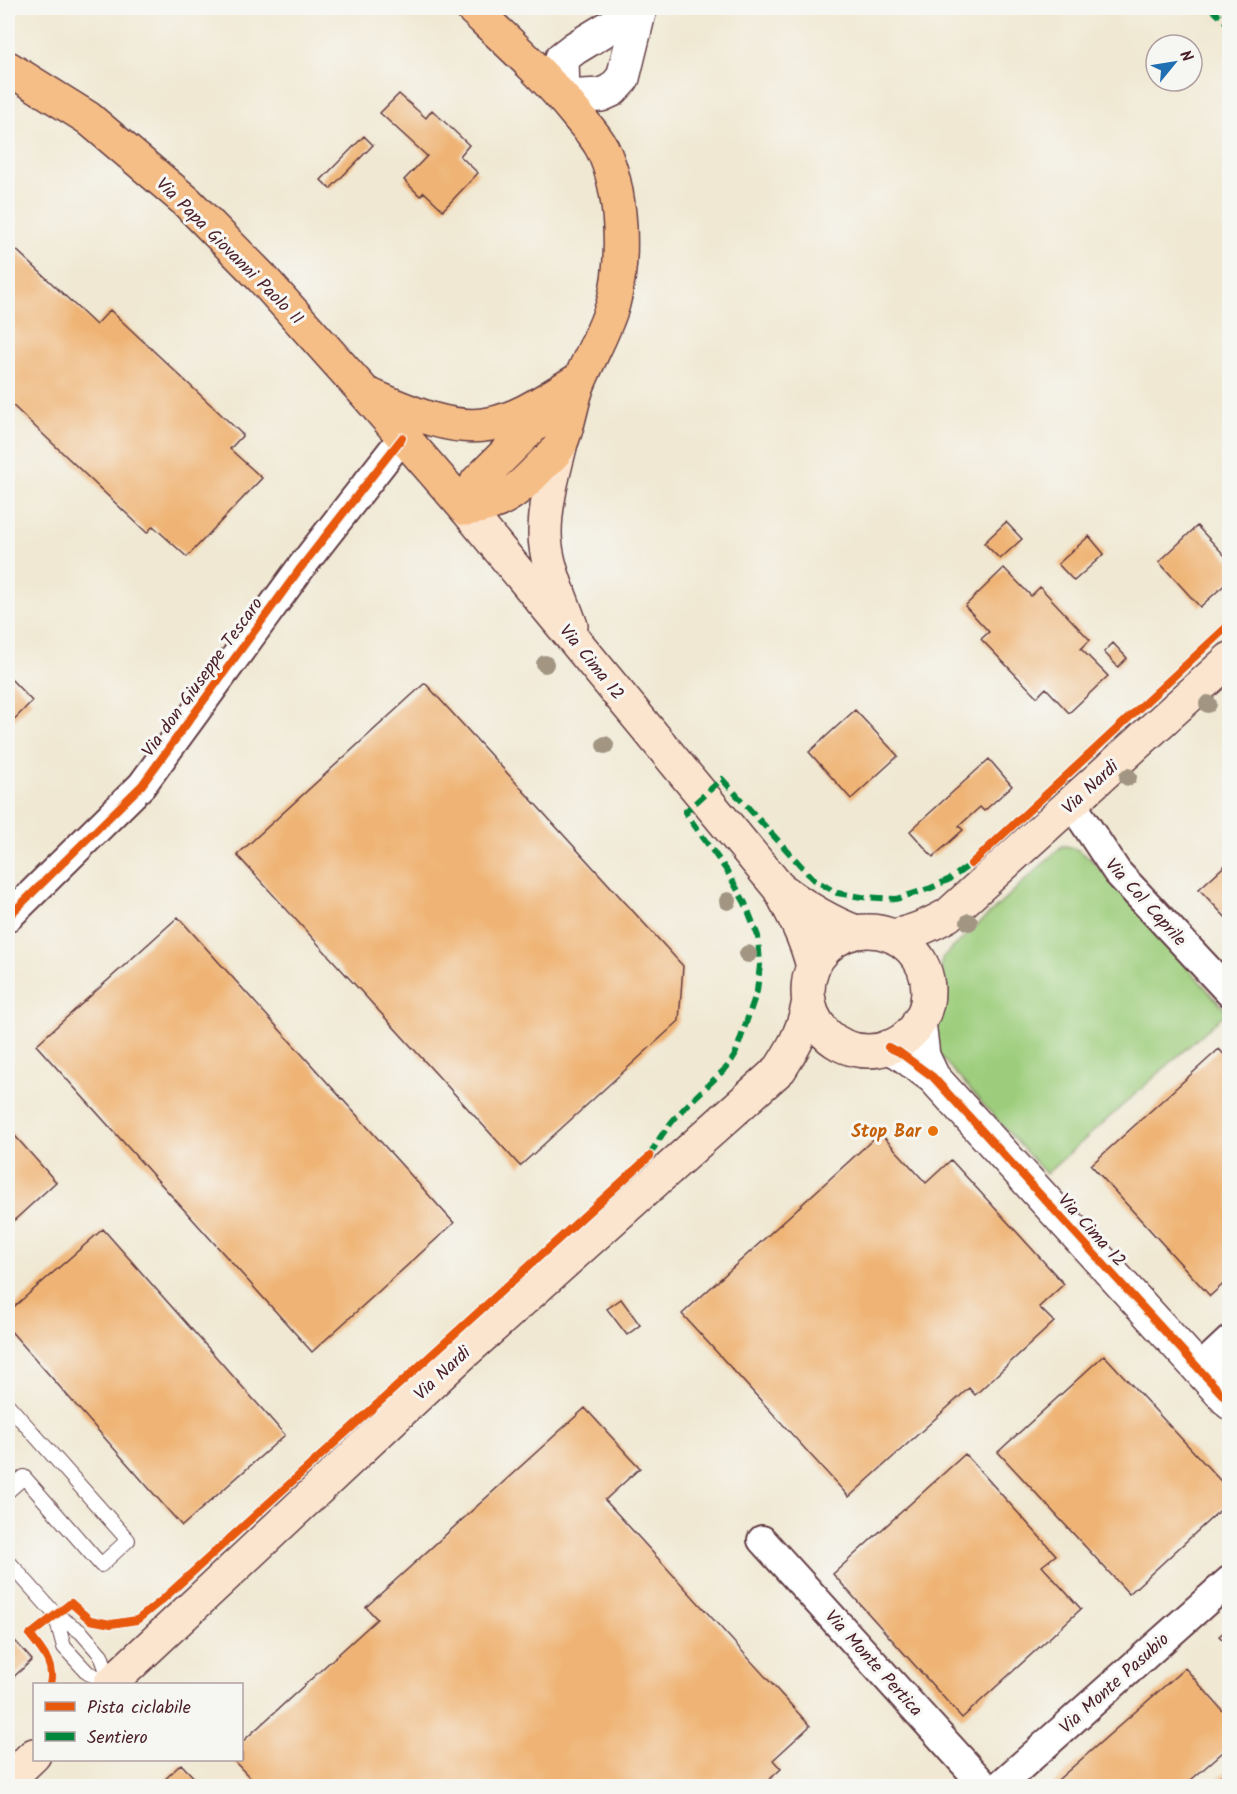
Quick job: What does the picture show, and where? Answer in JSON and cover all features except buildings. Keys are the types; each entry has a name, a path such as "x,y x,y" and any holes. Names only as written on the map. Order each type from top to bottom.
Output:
{"main road":[{"path":"472,8 563,97 602,148 614,187 620,247 613,304 598,343 580,379 560,447 544,535 549,562 578,645"},
{"name":"Via Papa Giovanni Paolo II","path":"8,68 88,118 187,202 262,278 366,394 402,438"},
{"path":"366,394 417,415 460,425 483,425 522,412 580,379"},
{"path":"560,447 528,480 501,501 484,507 466,509 477,482 580,379"},
{"name":"Via Cima 12","path":"402,438 466,509 778,888"},
{"name":"Via Nardi","path":"948,915 1230,659"},
{"path":"778,888 812,912 834,924 856,932 874,932 892,936 910,933 948,915"},
{"path":"778,888 799,924 813,967"},
{"path":"924,972 935,936 948,915"},
{"path":"780,1069 798,1041 805,1023 809,1000 808,984 813,967 831,943 856,932"},
{"path":"809,1000 818,1025 836,1042 847,1047 865,1051 888,1047 907,1036 919,1022 927,996 927,984 924,972 914,953 892,936"},
{"path":"780,1069 806,1056 847,1047"},
{"name":"Via Nardi","path":"111,1683 458,1358 780,1069"},
{"path":"8,1780 33,1756"}],"street":[{"path":"640,8 624,78 612,90 601,95 563,97 562,58 640,8"},
{"name":"Via don Giuseppe Tescaro","path":"8,917 142,785 300,570 402,438"},
{"name":"Via Col Caprile","path":"1072,804 1117,872 1230,993"},
{"path":"919,1022 923,1056 933,1077"},
{"path":"888,1047 899,1052 933,1077"},
{"name":"Via Cima 12","path":"933,1077 1198,1370 1230,1402"},
{"path":"1198,1370 1230,1340"},
{"name":"Via Monte Pertica","path":"762,1540 986,1786"},
{"name":"Via Monte Pasubio","path":"999,1786 1230,1580"}],"lane":[{"path":"8,1405 128,1540 101,1565 24,1477 8,1491"},
{"path":"8,1561 55,1614 81,1632 101,1655 110,1683"},
{"path":"55,1614 64,1647 88,1673 108,1683"}],"green space":[{"path":"1062,846 1086,855 1098,866 1227,1012 1046,1174 939,1055 933,1020 941,1001 943,988 942,958"}],"marked path":[{"path":"1211,8 1230,26"},
{"path":"650,1156 674,1119 728,1066 735,1055 757,991 760,965 758,936 745,903 727,871 685,812 722,779 813,879 837,893 896,899 931,888 950,879 971,864"}],"cycle path":[{"path":"8,917 142,785 299,570 402,438"},
{"path":"971,864 1230,624"},
{"path":"888,1047 899,1052 933,1077 1230,1403"},
{"path":"50,1683 49,1664 30,1635 71,1603 90,1620 111,1624 137,1620 162,1600 650,1156"}],"place":[{"name":"Stop Bar","path":"933,1131"}]}
